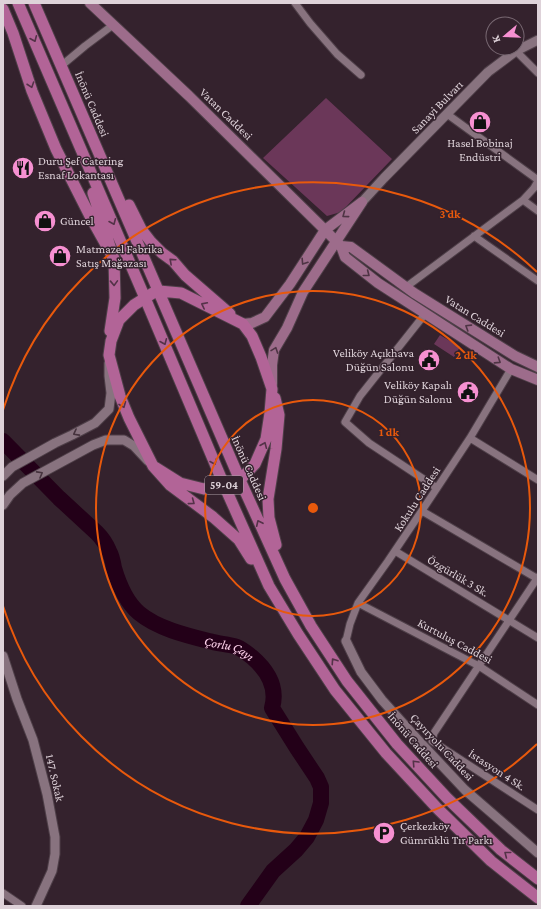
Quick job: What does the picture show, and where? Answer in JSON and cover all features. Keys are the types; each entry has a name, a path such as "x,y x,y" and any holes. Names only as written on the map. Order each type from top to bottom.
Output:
{"main road":[{"name":"59-04","path":"18,3 224,485 269,586 298,634 336,690 386,754 437,808 486,856 538,898"},
{"name":"İnönü Caddesi","path":"34,3 240,480 285,578 311,626 348,681 397,744 447,798 501,850 538,878"},
{"name":"Vatan Caddesi","path":"90,3 189,96 339,243 345,257 378,283 511,369 538,380"},
{"path":"3,9 13,33 32,91 56,149 114,260"},
{"path":"90,131 141,228 151,242 173,261 185,275 243,324 252,336 272,388 279,415 276,449 268,500 272,534 285,578"},
{"path":"76,137 114,260 115,298 110,334 109,355 120,396 129,418 153,466 170,485 213,517 239,540 269,586"},
{"path":"109,355 111,341 119,320 134,305 159,291 181,293 243,324 252,323 265,317 290,284 325,230 362,202"},
{"path":"153,466 180,483 204,489 240,480 255,464 266,439 270,413 274,350 287,328 303,292 339,243 362,202"},
{"name":"Vatan Caddesi","path":"339,243 351,247 406,287 515,356 538,367"}],"street":[{"path":"295,3 337,54 361,75"},
{"path":"61,66 114,25"},
{"name":"Sanayi Bulvarı","path":"525,46 538,40"},
{"name":"Sanayi Bulvarı","path":"362,202 488,72 509,56"},
{"path":"521,56 538,74"},
{"path":"406,287 523,200 538,181 447,114"},
{"path":"523,200 538,211"},
{"path":"474,236 538,281"},
{"path":"425,314 360,396 345,422 369,443 436,488"},
{"path":"3,476 12,467 95,423 109,409 111,393 109,355"},
{"name":"Kokulu Caddesi","path":"346,641 350,624 358,603 395,551 470,438 511,369"},
{"path":"470,438 538,480"},
{"path":"3,505 10,495 23,483 93,445 106,440 124,440 134,446 153,466"},
{"path":"422,511 538,578 479,666"},
{"name":"Özgürlük 3 Sk.","path":"395,551 538,638"},
{"name":"Kurtuluş Caddesi","path":"358,603 479,666 538,705"},
{"name":"Çayıryolu Caddesi","path":"346,641 361,672 382,700 419,741 465,790 538,853"},
{"name":"147. Sokak","path":"3,656 17,699 33,740 47,794 55,837 55,854 52,871 36,906"},
{"name":"İstasyon 4 Sk.","path":"479,666 434,733 432,741 538,810"},
{"path":"3,893 22,906"}],"shaded area":[{"path":"326,98 392,159 341,212 327,216 263,158"},
{"path":"440,335 460,347 454,357 434,344"}],"waterway":[{"name":"Çorlu Çayı","path":"3,441 59,498 101,537 111,555 121,587 134,609 147,619 164,628 204,640 239,648 257,662 267,673 274,693 272,708 317,778 321,787 321,803 316,820 307,837 296,850 273,871 248,906"}],"place":[{"name":"Hasel Bobinaj Endüstri","path":"480,122"},
{"name":"Duru Şef Catering Esnaf Lokantası","path":"23,168"},
{"name":"Güncel","path":"45,221"},
{"name":"Matmazel Fabrika Satış Mağazası","path":"60,256"},
{"name":"Veliköy Açıkhava Düğün Salonu","path":"429,360"},
{"name":"Veliköy Kapalı Düğün Salonu","path":"468,392"},
{"name":"Çerkezköy Gümrüklü Tır Parkı","path":"384,833"}]}
